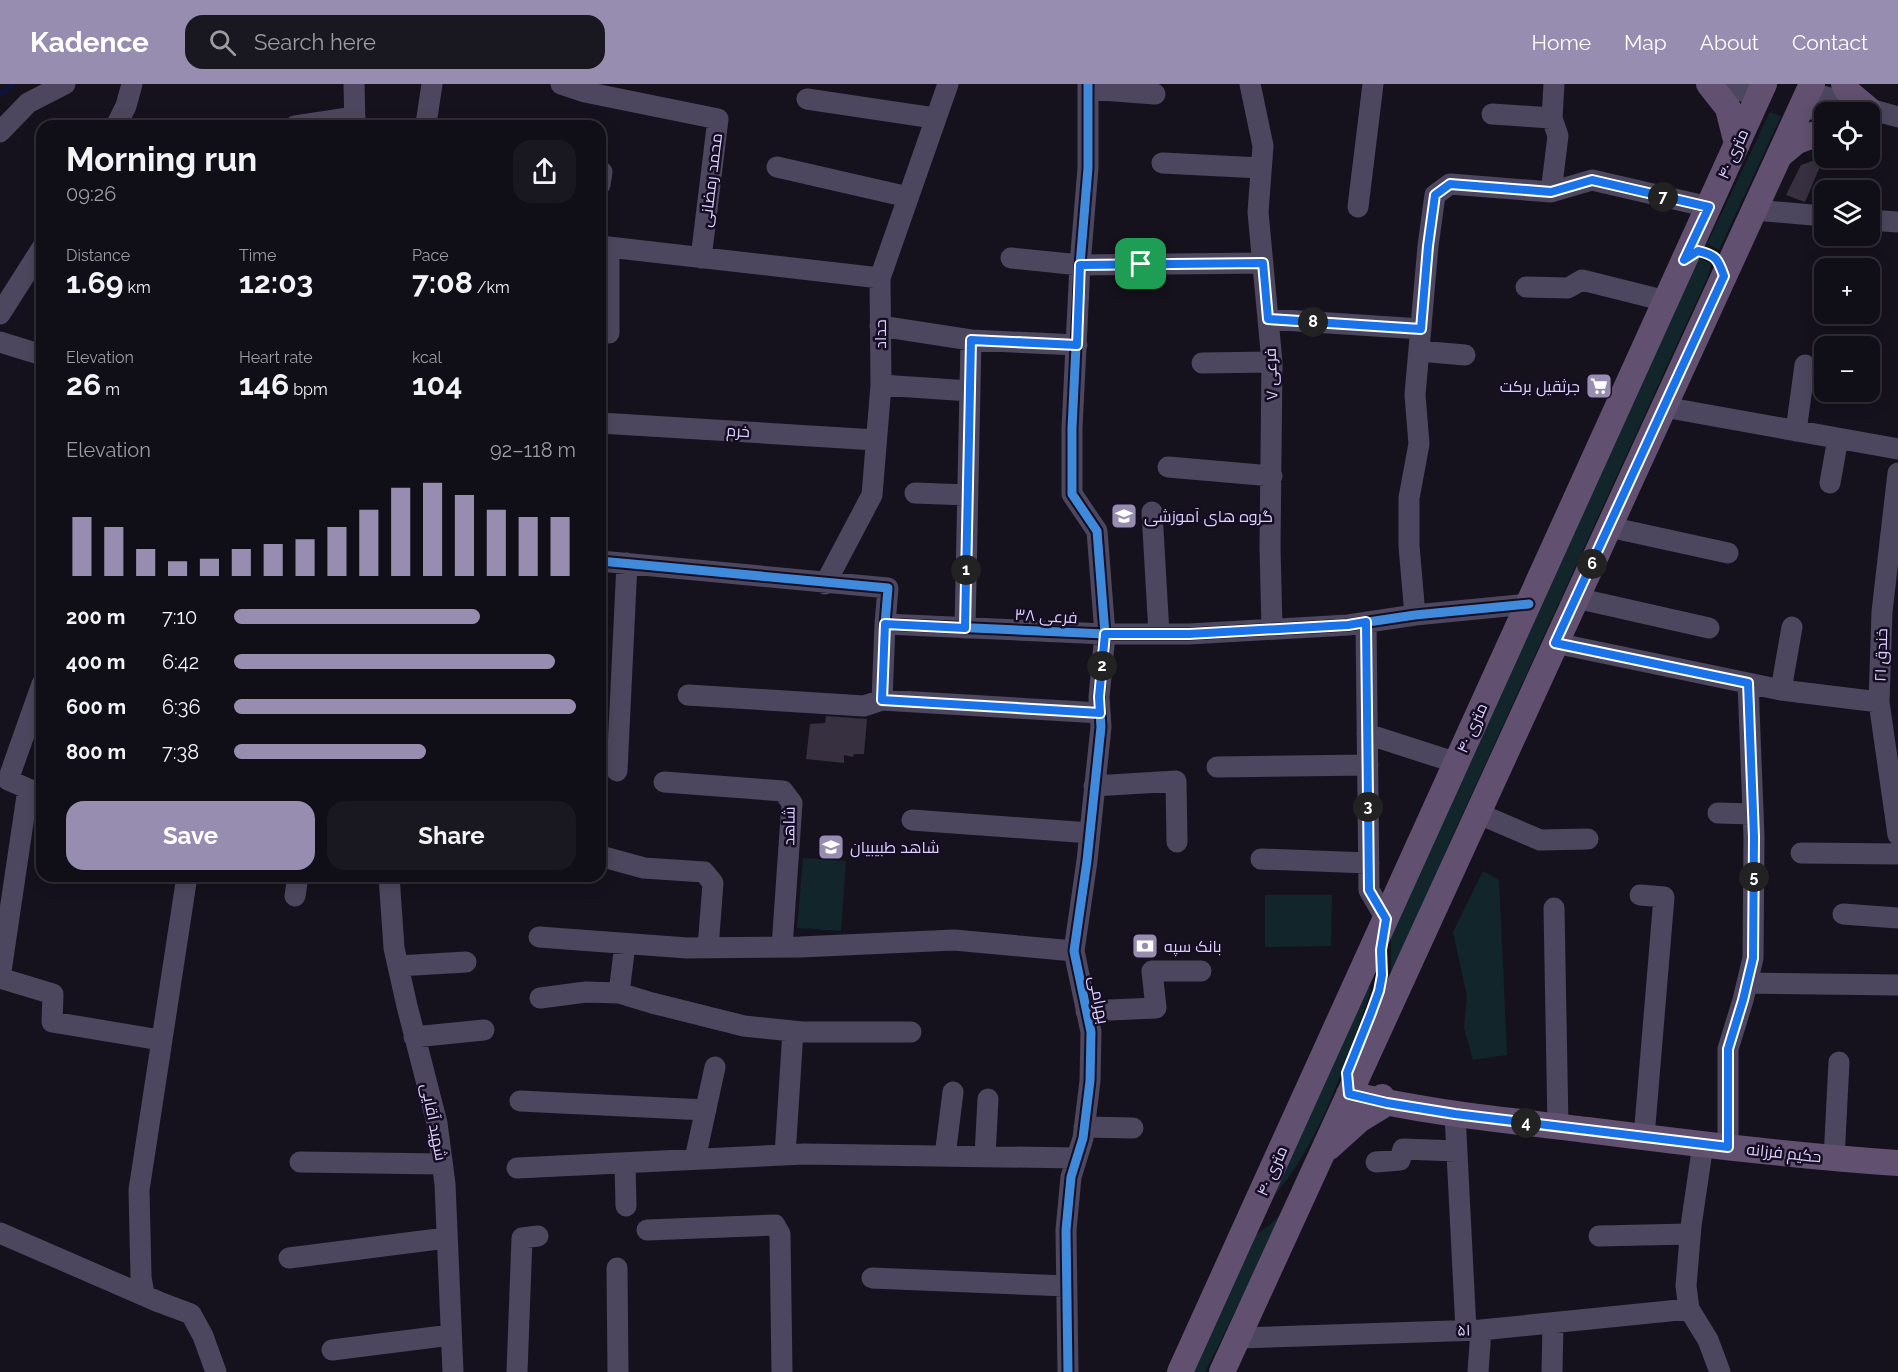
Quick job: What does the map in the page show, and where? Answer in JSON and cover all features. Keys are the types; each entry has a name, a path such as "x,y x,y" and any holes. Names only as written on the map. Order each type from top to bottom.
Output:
{"main road":[{"path":"1709,84 1728,108 1737,144"},
{"path":"1844,84 1857,102"},
{"path":"1222,1372 1807,94 1767,88"},
{"name":"۴۰ متری","path":"1180,1372 1737,144 1767,88"},
{"path":"1780,155 1797,141 1814,134"},
{"path":"1684,260 1698,251 1709,254 1719,261 1724,276"},
{"path":"1349,1094 1347,1073 1379,991 1382,975 1381,950 1386,919"},
{"path":"1320,1156 1359,1120 1387,1103 1374,1085 1369,1048"},
{"path":"1244,1231 1264,1211 1283,1197 1311,1152 1334,1101 1349,1094"},
{"name":"حکیم فرزانه","path":"1349,1094 1455,1114 1834,1159 1898,1163"}],"street":[{"path":"0,132 28,103 65,84"},
{"path":"119,120 126,106 132,84"},
{"path":"354,84 355,120"},
{"path":"427,120 432,84"},
{"name":"محمد رمضانی","path":"561,84 718,119 701,258"},
{"name":"حداد","path":"825,584 872,495 881,386 880,278 934,118 948,84"},
{"name":"فرعی ۷","path":"1250,84 1263,146 1258,212 1272,363 1270,547 1272,629"},
{"path":"1358,207 1373,84"},
{"path":"1551,192 1558,136 1552,118 1554,84"},
{"path":"1717,84 1767,88"},
{"path":"1088,86 1155,94"},
{"name":"بهرامی","path":"1068,1372 1066,1230 1071,1177 1084,1127 1090,1081 1091,1032 1074,951 1101,727 1099,697 1105,634 1097,531 1072,494 1072,428 1080,265 1088,168 1088,86"},
{"path":"1807,94 1830,102"},
{"path":"807,99 934,118"},
{"path":"1492,114 1552,118"},
{"path":"1880,116 1898,117"},
{"path":"1880,122 1898,131"},
{"path":"1162,163 1262,168"},
{"path":"777,167 908,197"},
{"path":"1415,615 1409,546 1408,498 1419,444 1415,395 1428,246 1435,195 1450,184 1551,192 1592,180 1709,207"},
{"path":"1754,210 1814,215"},
{"path":"1880,221 1898,222"},
{"path":"606,246 880,278"},
{"path":"1011,258 1080,265 1263,263"},
{"path":"606,268 609,333"},
{"path":"0,314 34,275"},
{"path":"1526,287 1568,288 1582,280 1666,301"},
{"path":"1268,319 1421,329"},
{"path":"880,326 971,340 1077,345"},
{"path":"965,628 971,340"},
{"path":"0,342 36,353"},
{"path":"1419,351 1465,355"},
{"path":"1202,363 1272,363"},
{"path":"1796,431 1805,366"},
{"path":"881,386 970,391"},
{"path":"1664,407 1898,449"},
{"name":"خرم","path":"606,423 876,440"},
{"path":"1830,483 1838,438"},
{"path":"1168,467 1272,476"},
{"name":"۲۱ خندق","path":"1898,473 1882,612 1880,702 1898,835"},
{"path":"915,493 968,495"},
{"path":"1152,512 1159,634"},
{"path":"1609,527 1728,553"},
{"path":"606,561 825,584 888,588 882,700"},
{"path":"617,771 627,563"},
{"path":"1576,598 1709,628"},
{"name":"فرعی ۳۸","path":"885,624 1105,634 1159,634 1366,622 1529,604"},
{"path":"1366,622 1369,890 1386,919"},
{"path":"1782,690 1792,627"},
{"path":"1555,643 1782,690 1880,702"},
{"path":"1728,1147 1728,1049 1753,958 1753,814 1748,683"},
{"path":"688,695 864,706 882,700 1100,713"},
{"path":"36,701 8,780 35,792 0,978 52,994 52,1022 160,1040"},
{"path":"1367,734 1457,763"},
{"path":"1217,767 1368,765"},
{"path":"1094,786 1176,781 1177,842"},
{"name":"شاهد","path":"664,782 783,791 788,797 792,803 782,947"},
{"path":"1477,813 1540,840 1588,838"},
{"path":"1718,813 1753,814"},
{"path":"912,820 1090,833"},
{"path":"1801,853 1898,854"},
{"path":"606,858 644,868 704,872 713,882 708,948"},
{"path":"1261,859 1369,862"},
{"path":"144,1294 141,1277 139,1190 160,1040 186,882"},
{"name":"شهید آقایی","path":"389,882 394,948 414,1037 437,1123 442,1164 453,1372"},
{"path":"1640,895 1664,897 1644,1137"},
{"path":"1554,908 1558,1126"},
{"path":"1843,914 1898,918"},
{"path":"539,937 708,948 954,940 1074,951"},
{"path":"619,993 625,944"},
{"path":"398,966 466,962"},
{"path":"1086,1011 1156,1008 1152,971 1202,971"},
{"path":"1747,983 1898,985"},
{"path":"540,998 586,992 619,993 652,1004 744,1026 794,1031 911,1032"},
{"path":"414,1037 484,1030"},
{"path":"785,1155 794,1031"},
{"path":"1834,1159 1839,1062"},
{"path":"695,1160 715,1067"},
{"path":"945,1156 953,1092"},
{"path":"985,1156 988,1098"},
{"path":"520,1101 706,1110"},
{"path":"1455,1114 1478,1372"},
{"path":"1084,1127 1133,1128"},
{"path":"1703,1144 1690,1234 1686,1286 1689,1309 1708,1340 1720,1372"},
{"path":"1376,1162 1400,1160 1403,1149 1457,1151"},
{"path":"517,1168 785,1155 1077,1158"},
{"path":"300,1162 442,1164"},
{"path":"625,1163 626,1206"},
{"path":"647,1230 775,1225 780,1234 782,1372"},
{"path":"0,1233 191,1314 203,1336 216,1372"},
{"path":"1599,1236 1690,1234"},
{"path":"517,1372 522,1238 538,1236"},
{"path":"289,1258 446,1238"},
{"path":"617,1268 618,1372"},
{"path":"872,1278 1066,1286"},
{"name":"۵۱","path":"1238,1338 1474,1330 1689,1309"},
{"path":"1552,1372 1553,1323"},
{"path":"332,1350 451,1335"}],"green space":[{"path":"1770,112 1781,116 1719,250 1707,244"},
{"path":"1697,256 1711,264 1708,276 1452,837 1391,982 1391,935"},
{"path":"803,858 846,861 841,931 797,928"},
{"path":"1483,871 1499,880 1507,1055 1473,1060 1464,1028 1467,996 1453,932"},
{"path":"1265,895 1332,895 1331,946 1265,947"},
{"path":"1366,981 1371,990 1332,1098 1306,1150 1274,1196"},
{"path":"1287,1207 1205,1372 1192,1372 1257,1234 1272,1223"}],"building":[{"path":"1814,160 1814,168 1819,168 1805,202 1786,195 1801,165"},
{"path":"826,716 867,719 864,754 854,754 853,757 844,755 844,763 806,759 810,724 825,723"}],"waterway":[{"path":"0,94 14,84"}],"cycle path":[{"path":"1068,1372 1066,1230 1071,1177 1083,1138 1090,1081 1091,1032 1074,951 1087,861 1101,727 1099,697 1105,634 1097,531 1072,494 1072,428 1080,265 1088,168 1088,84"},
{"path":"606,562 888,588 885,624 1105,634 1189,634 1348,625 1415,615 1529,604"}],"place":[{"name":"جرثقیل برکت","path":"1599,386"},
{"name":"گروه های آموزشی","path":"1124,516"},
{"name":"شاهد طبیبیان","path":"831,847"},
{"name":"بانک سپه","path":"1145,946"}],"route":[{"path":"1592,180 1709,207 1684,260 1698,251 1709,254 1719,261 1724,276 1555,643 1748,683 1755,912 1753,958 1728,1049 1728,1147 1455,1114 1349,1094 1347,1073 1379,991 1382,975 1381,950 1386,919 1369,890 1366,622 1189,634 1105,634 1099,697 1100,713 882,700 885,624 965,628 971,340 1077,345 1080,265 1141,264 1263,263 1268,319 1421,329 1435,195 1450,184 1551,192 1592,180"}]}
